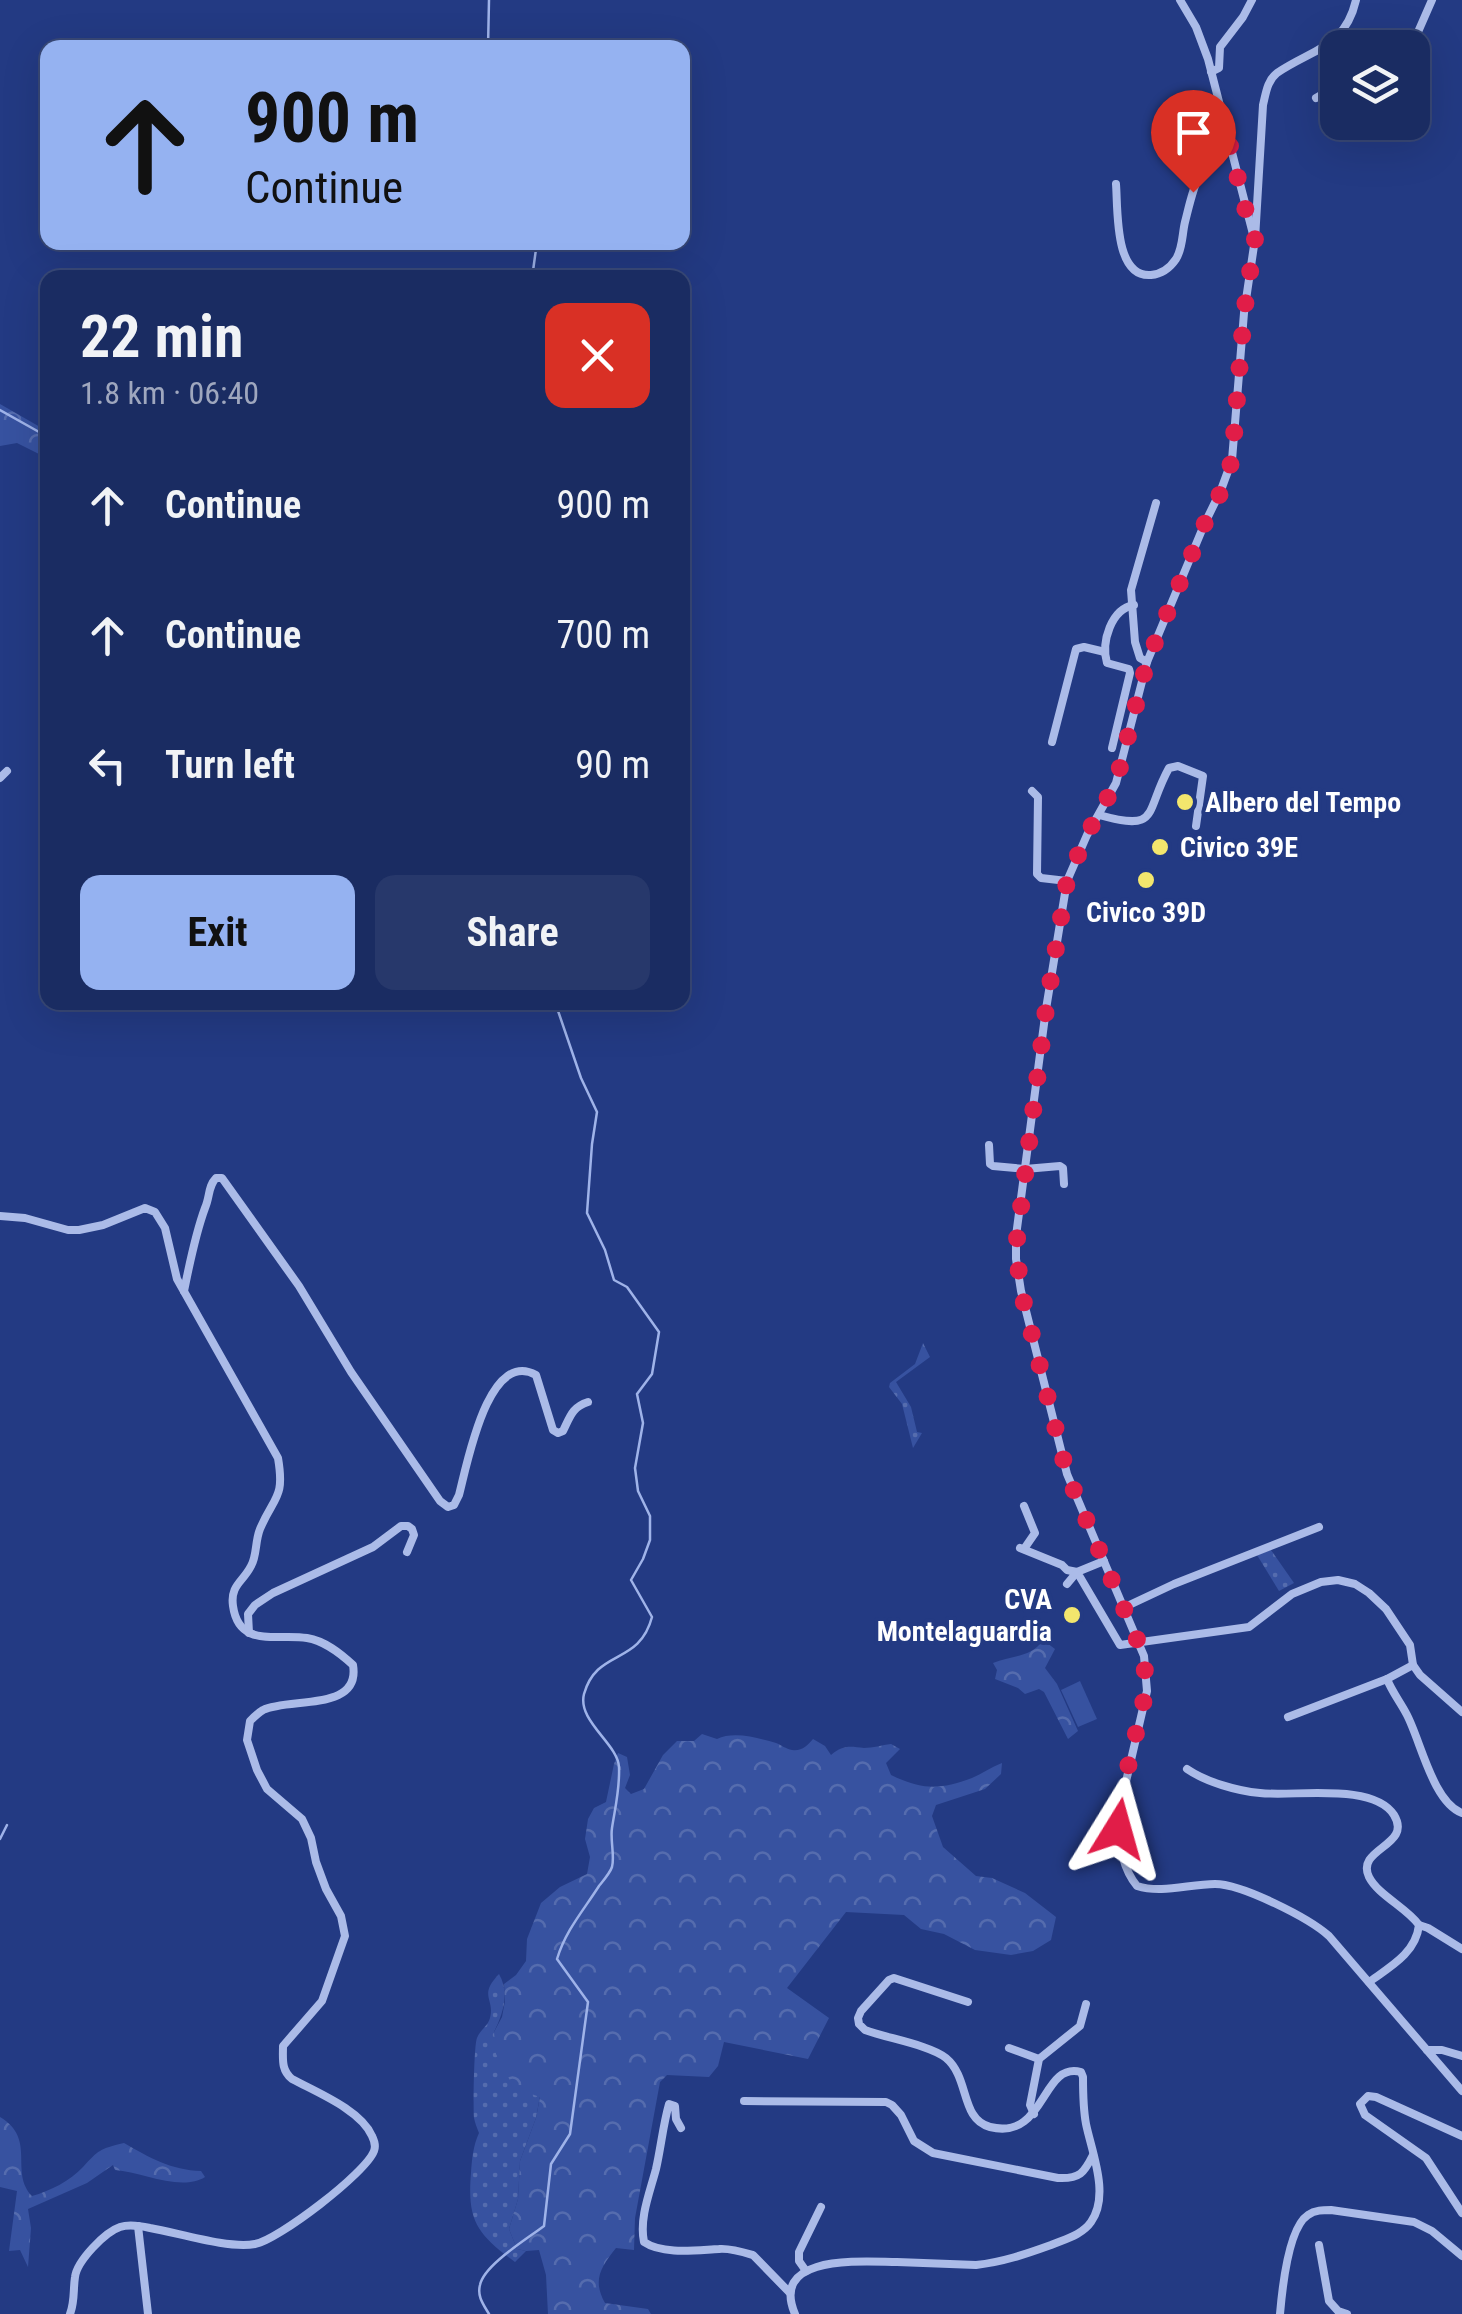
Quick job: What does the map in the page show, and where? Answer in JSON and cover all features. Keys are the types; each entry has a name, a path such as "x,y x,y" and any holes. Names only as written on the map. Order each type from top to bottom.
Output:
{"street":[{"path":"1180,0 1202,40 1255,239"},
{"path":"1212,72 1219,68 1220,47 1252,0"},
{"path":"1356,0 1336,40 1271,78 1263,105 1255,239 1244,313 1232,460 1147,662 1116,783 1087,834 1067,881 1016,1247 1021,1291 1067,1474 1139,1642 1146,1672 1146,1691 1118,1816 1131,1879 1146,1889 1229,1886 1318,1926 1462,2091"},
{"path":"1419,30 1432,0"},
{"path":"1316,98 1320,96"},
{"path":"1116,184 1120,237 1127,262 1136,273 1157,274 1167,270 1179,254 1200,172 1218,149 1230,146"},
{"path":"1147,662 1140,658 1135,642 1132,590 1156,503"},
{"path":"1112,748 1130,672 1107,662 1105,652 1114,618 1124,607 1134,605"},
{"path":"1052,742 1076,648 1105,652"},
{"path":"1099,815 1134,824 1142,822 1149,815 1169,768 1178,766 1203,776 1196,826"},
{"path":"1032,791 1038,797 1038,874 1041,878 1067,881"},
{"path":"990,1145 993,1166 1060,1166 1064,1184"},
{"path":"184,1290 210,1184 222,1178 299,1286 440,1501 448,1507 454,1505 459,1495 486,1404 508,1374 517,1370 536,1375 553,1430 558,1433 563,1431 572,1411 588,1402"},
{"path":"0,1216 79,1230 145,1208 156,1212 177,1279 278,1458 280,1487 275,1504 259,1530 253,1564 233,1587 236,1619 249,1633 265,1638 307,1638 328,1646 353,1665 355,1678 352,1687 338,1695 264,1709 250,1721 247,1740 268,1789 302,1820 311,1838 316,1862 341,1916 344,1936 322,2001 283,2046 282,2065 292,2079 350,2112 370,2131 374,2150 356,2175 320,2205 260,2244 239,2246 138,2226 118,2227 93,2247 76,2271 70,2314"},
{"path":"1024,1506 1034,1533 1022,1548 1077,1572 1120,1645 1250,1627 1292,1594 1321,1582 1338,1580 1355,1584 1386,1610 1410,1644 1413,1664 1420,1676 1462,1712"},
{"path":"249,1633 248,1614 255,1605 373,1547 401,1526 408,1526 414,1535 407,1552"},
{"path":"1124,1607 1319,1528"},
{"path":"1068,1584 1077,1572 1104,1561"},
{"path":"1288,1716 1386,1680 1413,1664"},
{"path":"1386,1680 1407,1715 1435,1782 1454,1810 1462,1813"},
{"path":"1187,1770 1259,1793 1347,1794 1379,1801 1392,1812 1398,1830 1394,1840 1370,1858 1366,1864 1368,1875 1420,1925 1462,1949"},
{"path":"1368,1982 1399,1961 1415,1942 1420,1925"},
{"path":"794,2314 790,2294 794,2282 821,2265 848,2261 996,2263 1057,2242 1090,2223 1097,2210 1098,2182 1080,2072 1069,2070 1056,2078 1034,2114 1010,2128 989,2127 971,2115 964,2084 944,2056 865,2030 859,2024 858,2018 867,2004 894,1978 968,2002"},
{"path":"1034,2114 1030,2106 1039,2059 1080,2026 1086,2004"},
{"path":"1009,2048 1039,2059"},
{"path":"1427,2050 1462,2056"},
{"path":"1462,2136 1376,2098 1368,2096 1360,2104 1365,2115 1426,2158 1462,2213"},
{"path":"744,2101 886,2102 901,2115 914,2141 934,2153 1058,2178 1084,2172 1093,2154"},
{"path":"681,2128 675,2106 669,2104 646,2205 644,2242 653,2248 722,2248 748,2253 790,2294"},
{"path":"806,2271 799,2261 799,2252 822,2207"},
{"path":"1280,2314 1295,2232 1303,2218 1319,2210 1414,2222 1432,2230 1462,2256"},
{"path":"138,2226 148,2314"},
{"path":"1319,2246 1329,2300 1338,2311 1347,2314"}],"green space":[{"path":"0,404 40,427 40,454 17,443 0,446"},
{"path":"923,1343 930,1357 896,1382 911,1407 917,1432 922,1433 913,1448 902,1404 889,1387 915,1364"},
{"path":"1271,1550 1294,1583 1279,1591 1257,1555"},
{"path":"1043,1640 1055,1649 1045,1668 1057,1684 1078,1731 1068,1739 1044,1692 1039,1689 1025,1694 995,1679 997,1670 993,1663 1027,1653"},
{"path":"1080,1681 1097,1719 1078,1727 1061,1690"},
{"path":"702,1734 717,1739 754,1737 795,1750 813,1739 831,1755 846,1747 891,1744 900,1749 886,1763 891,1775 931,1787 961,1782 1002,1763 1001,1774 985,1789 936,1805 932,1816 943,1847 976,1876 992,1878 1025,1893 1056,1917 1051,1940 1033,1951 1011,1955 975,1950 944,1934 921,1929 904,1915 846,1912 787,1988 829,2018 808,2059 724,2042 718,2066 709,2077 667,2075 660,2082 635,2218 634,2250 616,2248 599,2280 605,2303 648,2309 651,2314 548,2314 546,2275 539,2250 517,2249 509,2229 518,2199 520,2161 540,2097 514,2088 496,2054 494,2032 502,2017 504,1984 526,1961 527,1939 541,1903 560,1887 587,1874 588,1819 594,1808 606,1802 618,1753 627,1757 630,1775 625,1788 631,1794 644,1789 663,1755 677,1741 694,1741"},
{"path":"499,1974 504,2003 494,2032 540,2096 520,2161 518,2199 509,2229 517,2249 526,2251 515,2262 477,2225 470,2189 479,2133 474,2120 476,2043 490,2018 489,1987"},
{"path":"0,2117 17,2135 22,2177 32,2196 66,2181 100,2151 124,2143 170,2166 201,2171 205,2177 173,2182 115,2170 113,2165 87,2183 28,2209 28,2267 20,2250 9,2251 17,2191 0,2187"}],"waterway":[{"path":"488,40 489,0"},
{"path":"533,270 536,250"},
{"path":"0,410 40,432"},
{"path":"489,2314 479,2293 483,2277 507,2253 544,2226 551,2164 570,2134 588,2002 557,1959 570,1930 613,1863 619,1767 617,1758 586,1714 584,1694 598,1669 638,1643 652,1617 631,1580 650,1540 650,1516 638,1491 635,1468 643,1423 637,1394 652,1374 659,1332 627,1287 614,1280 587,1213 597,1112 558,1010"},
{"path":"0,1839 7,1825"}],"place":[{"name":"Albero del Tempo","path":"1185,802"},
{"name":"Civico 39E","path":"1160,847"},
{"name":"Civico 39D","path":"1146,880"},
{"name":"CVA Montelaguardia","path":"1072,1615"}],"route":[{"path":"1118,1829 1120,1801 1146,1691 1144,1656 1067,1474 1021,1291 1016,1247 1046,1009 1067,881 1087,834 1116,783 1147,662 1232,460 1244,313 1255,239 1230,146 1218,149 1209,159 1193,192"}]}
